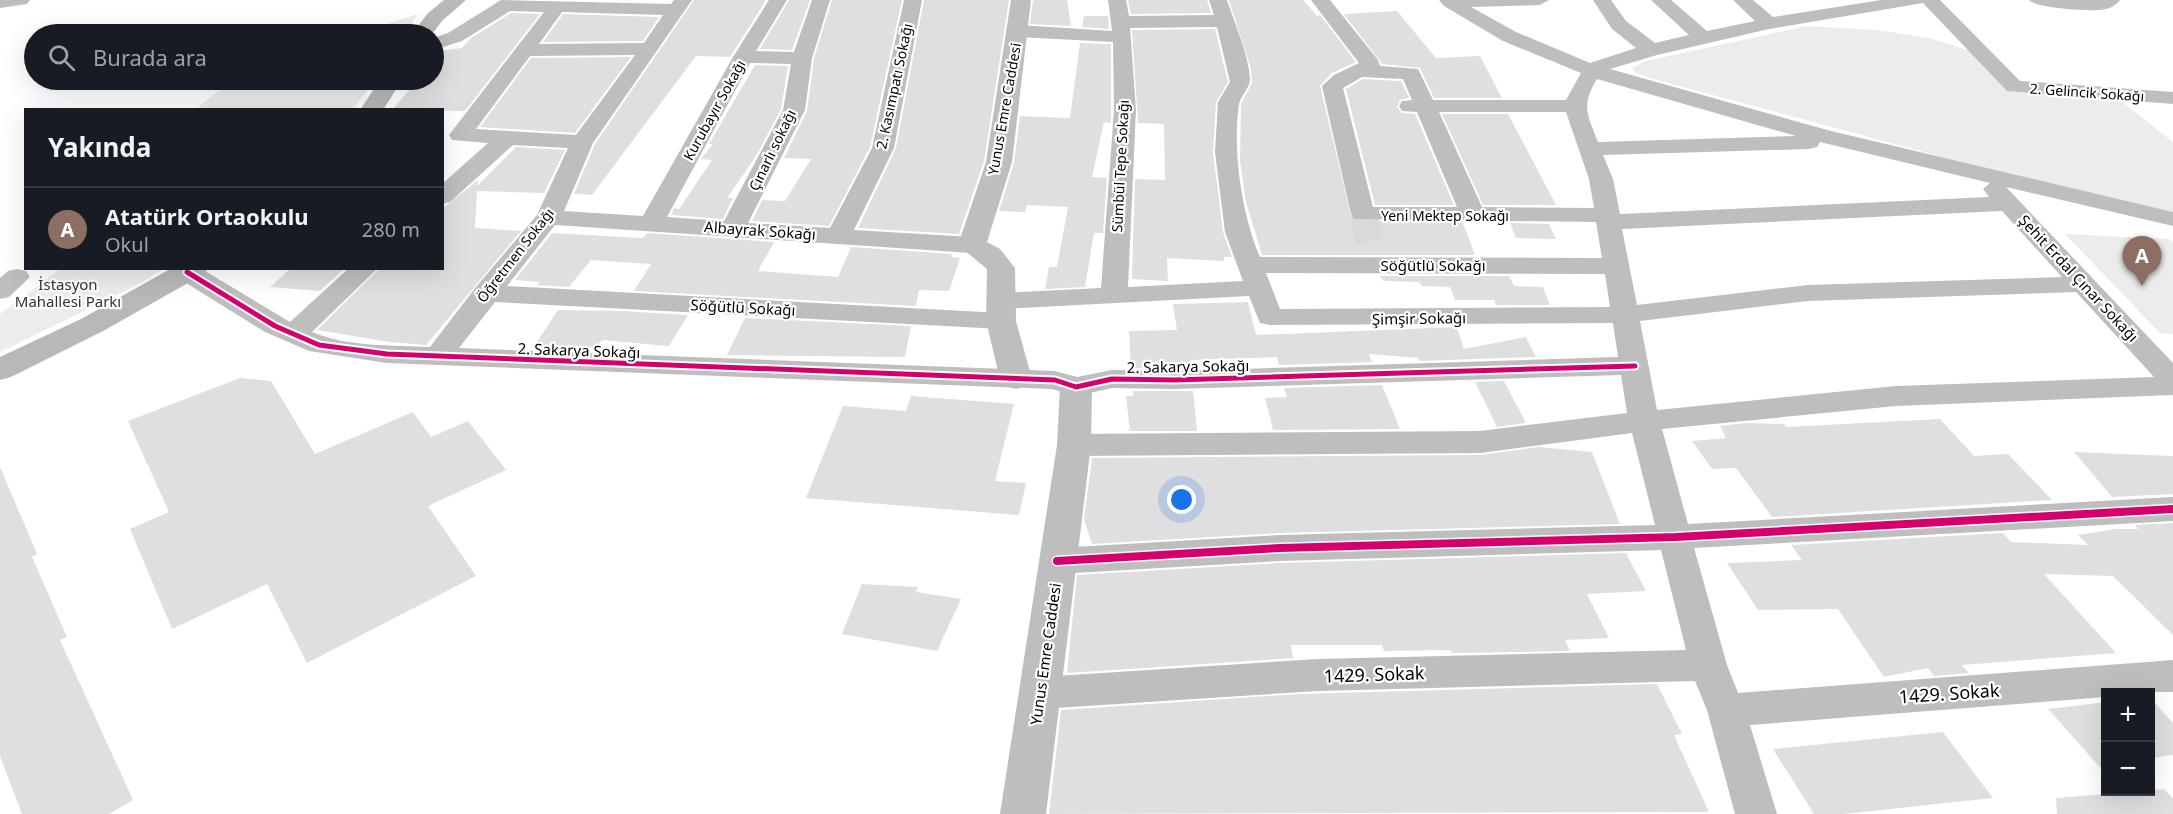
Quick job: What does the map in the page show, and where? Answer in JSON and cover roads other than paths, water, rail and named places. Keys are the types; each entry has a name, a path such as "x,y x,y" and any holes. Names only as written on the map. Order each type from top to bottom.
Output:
{"main road":[{"path":"430,24 456,0"},
{"path":"372,108 384,90"},
{"path":"0,370 92,325 191,270"}],"street":[{"path":"0,3 21,0"},
{"name":"Kurubayır Sokağı","path":"652,222 743,57 778,0"},
{"name":"Çınarlı sokağı","path":"733,228 794,110 802,58 821,0"},
{"name":"2. Kasımpatı Sokağı","path":"839,235 883,148 913,0"},
{"name":"Yunus Emre Caddesi","path":"972,245 999,162 1021,0"},
{"name":"Sümbül Tepe Sokağı","path":"1114,297 1125,105 1117,0"},
{"path":"1320,0 1371,64 1362,70"},
{"path":"1449,1 1540,0"},
{"path":"1602,0 1619,25 1652,50"},
{"path":"1660,0 1702,37"},
{"path":"1742,0 1769,23"},
{"path":"1756,814 1726,710 1708,665 1644,421 1635,366 1623,315 1601,179 1577,117 1576,96 1594,68 1652,50 1837,5 1916,0"},
{"name":"2. Gelincik Sokağı","path":"1930,0 2014,87 2173,98"},
{"path":"2038,0 2100,5 2111,0"},
{"path":"1449,1 1495,30 1592,72 1839,141 2173,219"},
{"path":"444,41 455,37 510,2 556,8 679,5"},
{"name":"Öğretmen Sokağı","path":"438,356 485,293 548,217 561,193 582,142 608,109 679,5"},
{"path":"556,8 460,135 582,142"},
{"path":"1018,31 1121,30 1221,10 1240,82 1229,102 1226,152 1238,232 1254,277"},
{"path":"524,50 648,49"},
{"path":"743,57 802,58"},
{"path":"1362,70 1411,74 1419,106 1473,215"},
{"name":"Yeni Mektep Sokağı","path":"1362,70 1341,77 1332,86 1363,214 1608,218 2008,203"},
{"path":"1419,106 1577,106"},
{"path":"444,195 507,138"},
{"path":"1590,150 1839,141"},
{"name":"Şehit Erdal Çınar Sokağı","path":"1983,176 2173,380"},
{"name":"Albayrak Sokağı","path":"548,217 652,222 972,245"},
{"path":"972,245 990,255 1001,268 1002,311 1016,379"},
{"name":"Söğütlü Sokağı","path":"485,293 1002,311 1254,277 1616,266"},
{"name":"2. Sakarya Sokağı","path":"191,270 275,326 293,334 319,345 387,354 1016,379 1065,383 1112,379 1173,380 1635,366"},
{"path":"293,334 362,270"},
{"name":"Şimşir Sokağı","path":"1254,277 1270,317 1623,315"},
{"path":"1623,315 1808,293 2085,284"},
{"name":"Yunus Emre Caddesi","path":"1023,814 1074,445 1065,383"},
{"path":"1074,445 1480,442 1644,421 1896,396 2173,386"},
{"path":"1057,561 1268,548 1676,537 2173,509"},
{"name":"1429. Sokak","path":"1040,693 1318,675 1708,665"},
{"name":"1429. Sokak","path":"1726,710 2173,676"}],"tunnel":[{"path":"1363,214 1370,242"}],"place":[{"name":"Atatürk Ortaokulu","path":"2142,286"}],"park label":[{"name":"İstasyon Mahallesi Parkı","path":"68,292"}]}
